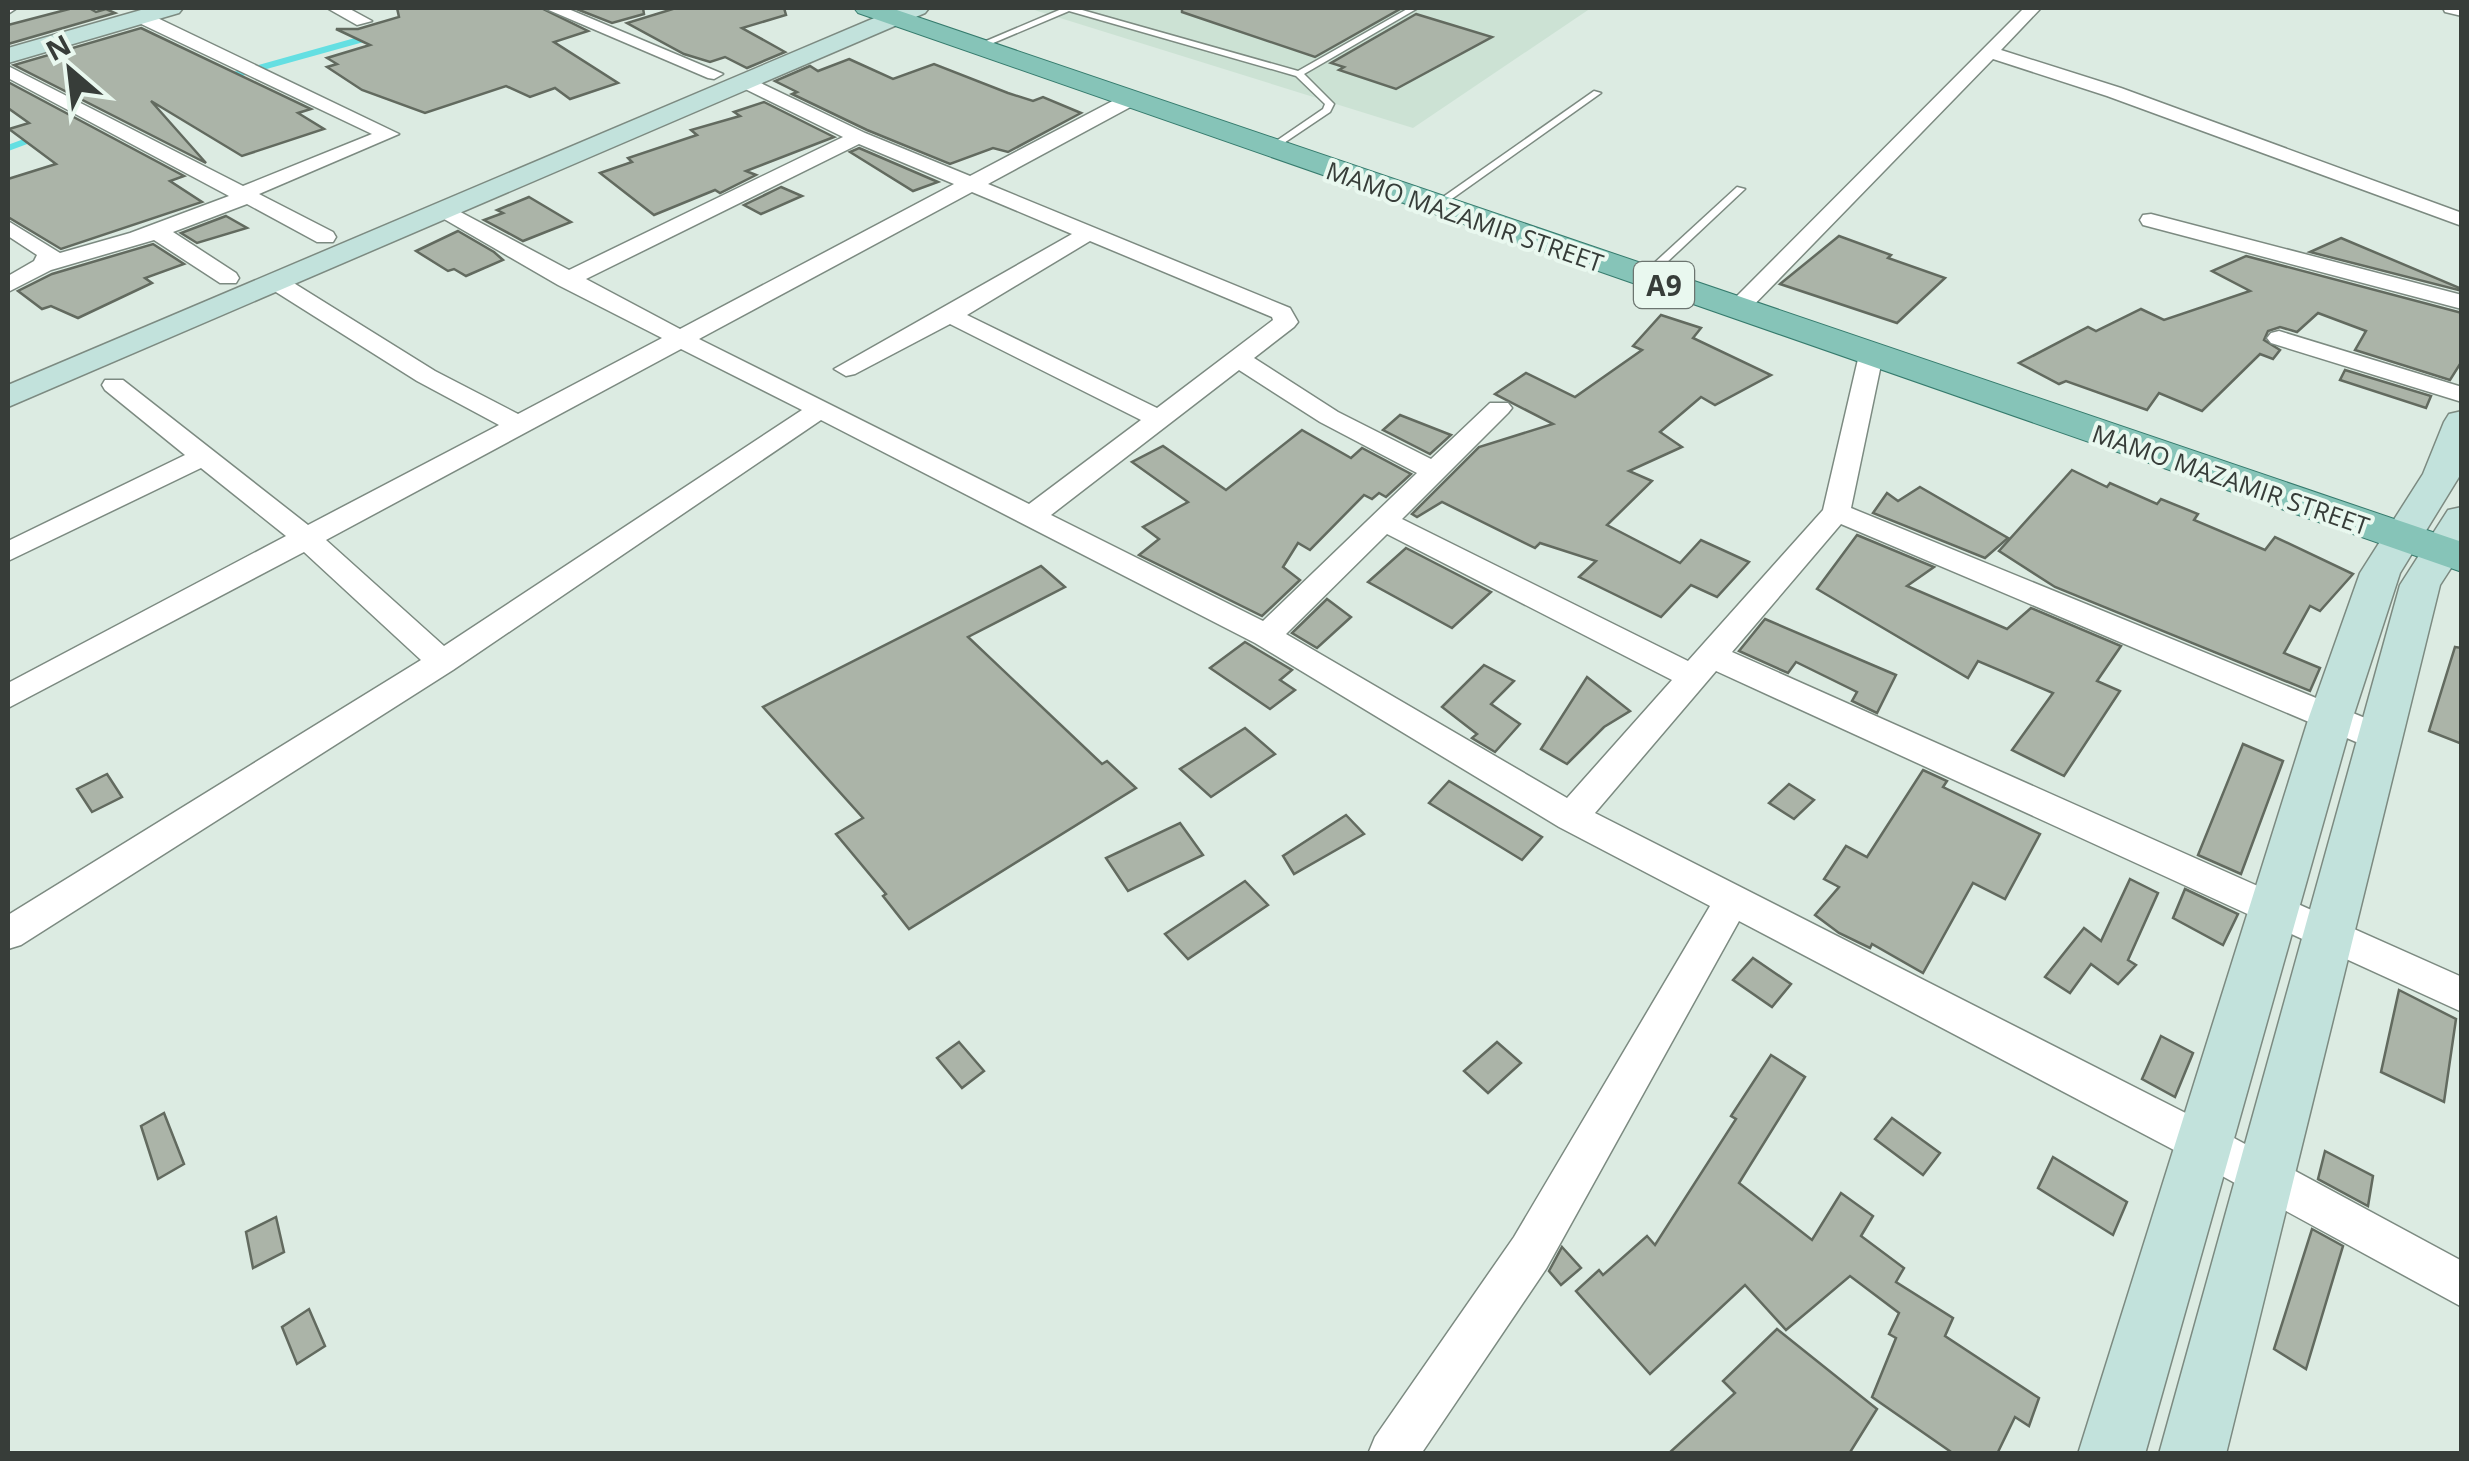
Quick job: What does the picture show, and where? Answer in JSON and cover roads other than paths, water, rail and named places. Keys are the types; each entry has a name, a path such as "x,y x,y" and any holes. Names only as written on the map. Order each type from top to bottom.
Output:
{"main road":[{"name":"MAMO MAZAMIR STREET","path":"887,10 976,47 1736,310 2442,541"}],"street":[{"path":"335,8 363,21"},
{"path":"552,8 729,77 858,137 1282,314 1286,322 1030,517"},
{"path":"1736,310 2032,8"},
{"path":"2452,8 2462,11"},
{"path":"8,372 325,238 887,10"},
{"path":"8,56 150,11 247,70 389,134 157,232 43,265 8,285"},
{"path":"1989,52 2114,92 2462,220"},
{"path":"8,71 325,238"},
{"path":"8,397 443,212 729,77"},
{"path":"8,697 1128,100"},
{"path":"566,280 858,137"},
{"path":"443,212 680,339 1266,636 1571,817 2206,1145 2462,1285"},
{"path":"2152,220 2462,302"},
{"path":"8,227 50,253 43,265"},
{"path":"157,232 228,278"},
{"path":"846,369 950,315 1090,232"},
{"path":"276,282 426,376 520,424"},
{"path":"950,315 1161,420"},
{"path":"2279,338 2462,395"},
{"path":"1571,817 1836,512 1871,355"},
{"path":"1239,359 1329,417 1434,471"},
{"path":"114,385 306,538 442,662"},
{"path":"1266,636 1499,408"},
{"path":"8,934 442,662 821,409"},
{"path":"2192,1454 2420,585 2442,541 2442,474 2462,422"},
{"path":"8,552 205,455"},
{"path":"1836,512 2380,738"},
{"path":"1382,520 1700,665 2274,907 2462,995"},
{"path":"2111,1454 2206,1145 2330,717 2380,572 2442,541"},
{"path":"1392,1454 1530,1254 1730,902"}],"lane":[{"path":"976,47 1068,8 1299,74 1330,104 1272,148"},
{"path":"1299,74 1414,8"},
{"path":"1436,206 1597,92"},
{"path":"1644,278 1740,189"}],"waterway":[{"path":"227,77 370,37"},
{"path":"8,148 35,138"}]}
